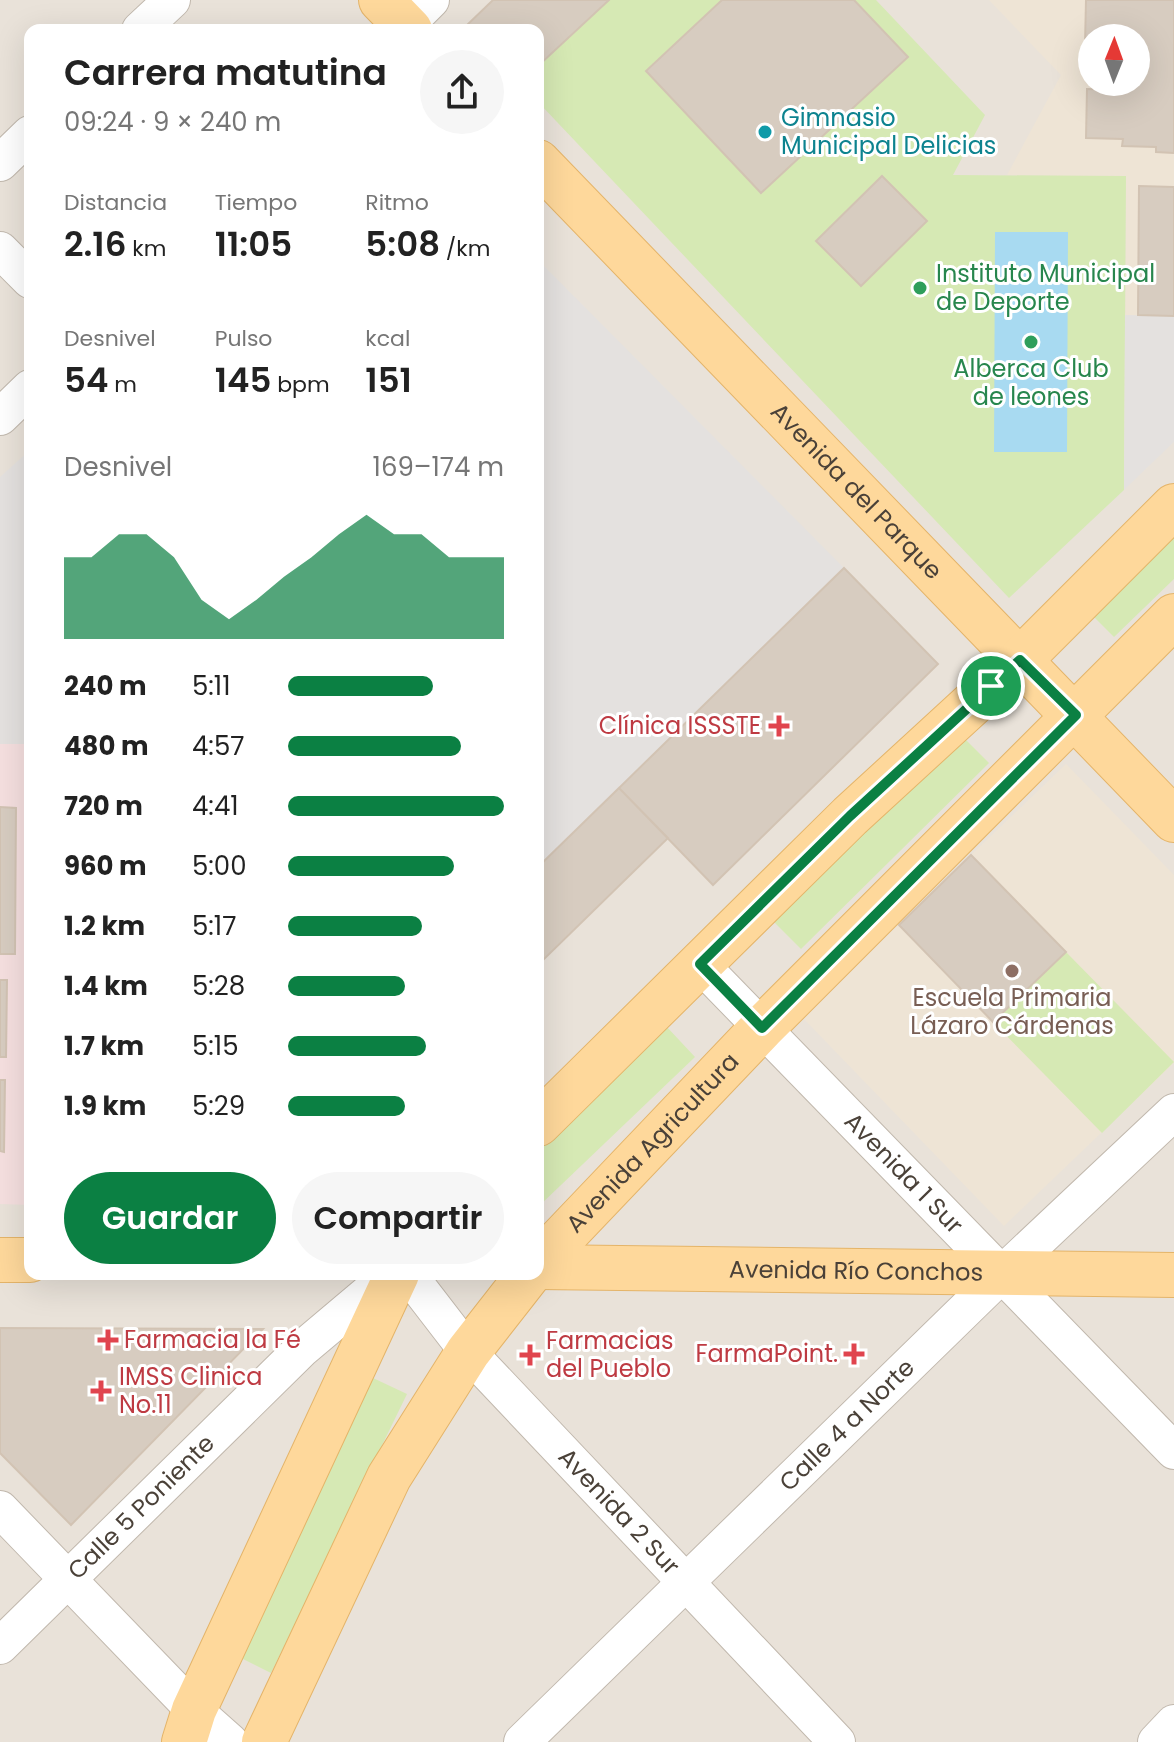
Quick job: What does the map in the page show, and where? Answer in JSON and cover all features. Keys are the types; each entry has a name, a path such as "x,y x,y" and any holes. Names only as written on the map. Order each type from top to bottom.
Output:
{"main road":[{"name":"Avenida del Parque","path":"544,168 1076,715 1174,820"},
{"path":"544,1118 850,816 1020,660 1174,506"},
{"name":"Avenida Agricultura","path":"544,1259 762,1028 1174,616"},
{"path":"0,1260 24,1260"},
{"name":"Avenida Río Conchos","path":"544,1265 1174,1275"},
{"path":"189,1726 394,1280"},
{"path":"264,1742 389,1477 468,1352 524,1280"}],"street":[{"path":"146,24 172,0"},
{"path":"0,163 24,140"},
{"path":"0,250 24,274"},
{"path":"0,417 24,394"},
{"name":"Avenida 1 Sur","path":"700,964 1004,1272 1174,1451"},
{"name":"Calle 4 a Norte","path":"522,1742 1004,1272 1174,1112"},
{"name":"Calle 5 Poniente","path":"0,1646 302,1349 384,1280"},
{"name":"Avenida 2 Sur","path":"413,1280 468,1352 837,1742"},
{"path":"0,1509 69,1581 189,1726 230,1742"},
{"path":"1156,1742 1174,1723"}],"shaded area":[{"path":"0,0 1174,0 1174,1742 0,1742"},
{"path":"989,0 1174,0 1174,442 1124,490 1126,177 1007,175 1061,75"},
{"path":"544,266 844,568 544,861"},
{"path":"1125,315 1174,316 1174,442 1124,490"},
{"path":"24,455 24,744 0,744 0,477"},
{"path":"0,617 24,642 24,1205 0,1204"},
{"name":"Escuela Primaria Lázaro Cárdenas","path":"1066,764 1174,875 1174,1063 1004,1226 802,1017"}],"green space":[{"name":"Instituto Municipal de Deporte","path":"493,0 876,0 985,115 953,175 1126,176 1124,490 1009,598 544,108 544,24 468,24"},
{"path":"1174,532 1174,579 1114,637 1091,614"},
{"path":"960,734 989,763 801,949 772,920"},
{"path":"1066,952 1174,1062 1102,1133 993,1022"},
{"path":"666,1026 695,1057 544,1201 544,1143"},
{"path":"373,1378 407,1394 271,1673 237,1656"}],"water":[{"name":"Alberca Club de leones","path":"995,232 1068,232 1067,452 994,452"}],"building":[{"path":"493,0 609,0 544,60 544,24 468,24"},
{"name":"Gimnasio Municipal Delicias","path":"722,0 854,0 908,57 761,193 646,71"},
{"path":"1086,0 1174,0 1174,153 1156,152 1156,147 1122,146 1123,139 1086,138 1087,96 1150,96 1150,24 1085,24"},
{"path":"882,176 927,221 861,286 816,241"},
{"path":"1139,186 1174,187 1174,316 1138,315"},
{"name":"Clínica ISSSTE","path":"844,568 938,664 713,885 619,788"},
{"path":"619,788 668,838 544,959 544,861"},
{"path":"0,807 16,808 15,954 0,954"},
{"path":"971,855 1066,952 993,1022 899,925"},
{"path":"0,980 7,980 6,1057 0,1057"},
{"path":"0,1080 5,1080 4,1152 0,1151"},
{"name":"IMSS Clinica No.11","path":"0,1328 263,1329 71,1525 0,1453"}],"place":[{"name":"Gimnasio Municipal Delicias","path":"765,132"},
{"name":"Instituto Municipal de Deporte","path":"920,288"},
{"name":"Alberca Club de leones","path":"1031,342"},
{"name":"Clínica ISSSTE","path":"779,726"},
{"name":"Escuela Primaria Lázaro Cárdenas","path":"1012,971"},
{"name":"Farmacia la Fé","path":"108,1340"},
{"name":"FarmaPoint.","path":"854,1354"},
{"name":"Farmacias del Pueblo","path":"530,1355"},
{"name":"IMSS Clinica No.11","path":"101,1391"}],"route":[{"path":"1020,660 1076,715 762,1028 700,964 850,816 991,686 1020,660"}]}
